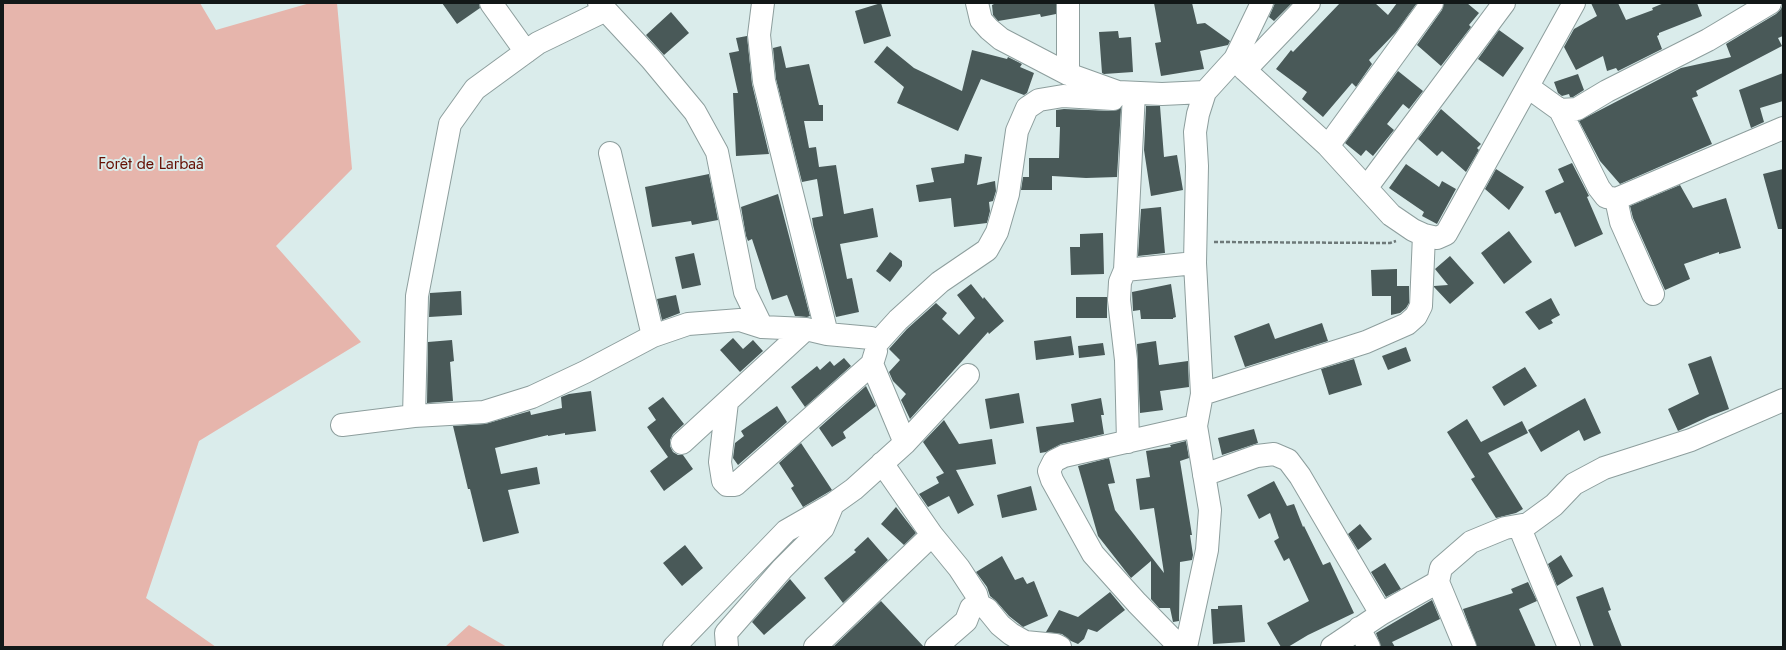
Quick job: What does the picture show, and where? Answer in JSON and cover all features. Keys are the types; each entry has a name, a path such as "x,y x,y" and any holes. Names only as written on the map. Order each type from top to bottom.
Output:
{"street":[{"path":"491,3 526,52"},
{"path":"763,3 759,35 764,82 827,334"},
{"path":"977,3 981,20 988,29 1001,39 1068,74 1126,92 1162,94 1205,92"},
{"path":"1068,3 1068,74"},
{"path":"1240,65 1262,3"},
{"path":"1186,647 1206,550 1210,510 1196,426 1202,394 1196,253 1197,166 1195,132 1198,114 1205,92 1240,65 1309,3"},
{"path":"1328,146 1432,3"},
{"path":"1367,187 1504,3"},
{"path":"1240,65 1328,146 1391,214 1424,236 1437,238 1446,234 1574,3"},
{"path":"1560,110 1577,110 1608,91 1708,40 1770,3"},
{"path":"414,416 417,296 450,124 475,89 538,43 602,7 651,59 695,112 716,152 745,292 762,327"},
{"path":"1528,87 1560,110 1599,188 1606,197 1616,199 1783,128"},
{"path":"1126,92 1125,270 1120,282 1119,300 1126,360 1128,442"},
{"path":"726,402 720,462 723,482 727,485 735,485 872,364 878,342 898,320 940,282 987,250 997,232 1008,194 1017,130 1027,108 1039,100 1063,96 1113,99 1126,92"},
{"path":"610,153 653,336"},
{"path":"1616,199 1621,222 1653,294"},
{"path":"1202,394 1366,342 1407,324 1416,316 1421,306 1424,236"},
{"path":"1125,270 1196,253"},
{"path":"342,425 414,416 484,412 532,397 585,372 653,336 688,324 740,320 762,327 806,329 827,334 871,338 878,342"},
{"path":"682,443 806,329"},
{"path":"872,364 905,443"},
{"path":"674,647 786,531 833,504 854,489 905,443 968,375"},
{"path":"1465,647 1438,582 1441,568 1471,542 1505,528 1528,524 1554,505 1574,484 1604,468 1691,440 1783,400"},
{"path":"1180,647 1136,603 1093,554 1052,480 1049,470 1054,461 1064,456 1196,426"},
{"path":"1204,474 1257,456 1274,454 1288,460 1303,482 1380,614"},
{"path":"882,463 932,535 959,568 976,594 979,605"},
{"path":"727,647 726,633 782,570 823,528 833,504"},
{"path":"1519,526 1569,647"},
{"path":"815,647 932,535"},
{"path":"1332,647 1380,614 1438,582"},
{"path":"936,647 966,621 971,608 979,605 987,609 1000,625 1010,634 1025,642 1056,645 1060,647"},
{"path":"1359,628 1369,647"}],"path":[{"path":"1196,253 1390,243 1397,241"}],"green space":[{"name":"Forêt de Larbaâ","path":"3,3 200,3 216,30 310,3 337,3 352,169 276,246 361,342 199,441 146,598 216,647 3,647"},
{"path":"469,625 507,647 445,647"}],"building":[{"path":"442,3 479,3 480,8 457,24"},
{"path":"881,3 891,36 864,44 855,11"},
{"path":"996,3 1056,3 1056,14 1041,17 1040,14 998,21 993,15 992,5"},
{"path":"1154,3 1192,3 1197,24 1205,23 1230,41 1228,45 1200,51 1204,69 1161,76 1155,43 1161,42"},
{"path":"1275,3 1292,3 1274,21 1269,17"},
{"path":"1340,3 1375,3 1388,15 1397,3 1417,3 1396,32 1369,60 1372,64 1356,87 1352,83 1323,117 1302,99 1307,92 1276,69 1291,50 1293,52"},
{"path":"1444,3 1467,3 1479,13 1469,25 1471,27 1441,66 1417,45 1442,10"},
{"path":"1591,3 1618,3 1626,20 1653,10 1652,8 1664,3 1697,3 1702,16 1659,33 1657,36 1662,49 1618,71 1616,68 1607,71 1603,56 1576,70 1564,47 1574,29 1597,16"},
{"path":"1783,3 1783,36 1778,38 1782,46 1696,91 1698,96 1692,98 1712,144 1620,184 1600,161 1579,121 1681,68 1731,57 1726,44 1776,14 1781,9"},
{"path":"671,12 689,33 664,55 646,35"},
{"path":"1499,30 1524,48 1503,77 1478,59"},
{"path":"1118,31 1119,38 1131,37 1133,72 1104,74 1102,73 1099,32"},
{"path":"747,36 752,84 769,154 736,156 733,93 738,93 729,53 739,51 736,38"},
{"path":"781,46 786,68 809,64 819,105 823,105 823,121 804,121 809,148 816,147 819,167 836,165 844,214 873,208 878,237 840,244 847,279 852,278 859,312 836,317 812,218 823,216 817,179 802,182 776,79 773,48"},
{"path":"887,46 914,68 962,91 972,50 1007,59 1008,57 1022,64 1020,67 1034,73 1027,93 1024,95 981,79 958,131 897,103 904,87 874,62"},
{"path":"1398,71 1423,91 1409,109 1403,104 1387,124 1394,130 1373,156 1366,150 1361,156 1345,143"},
{"path":"1783,73 1783,101 1760,108 1764,122 1751,128 1739,90"},
{"path":"1578,74 1584,90 1573,97 1570,97 1569,94 1562,96 1558,93 1554,82"},
{"path":"1146,106 1160,106 1164,157 1177,155 1183,190 1151,196 1144,150"},
{"path":"1121,108 1117,177 1086,178 1052,176 1052,190 1021,190 1023,177 1029,177 1029,158 1059,158 1060,127 1056,127 1056,110 1112,111"},
{"path":"1441,109 1481,144 1477,148 1479,150 1466,172 1442,151 1437,156 1418,139"},
{"path":"965,154 982,157 977,185 995,181 996,191 993,201 989,202 990,211 987,223 954,227 951,198 919,202 916,185 934,182 931,168 964,163"},
{"path":"1572,163 1589,196 1587,197 1603,234 1575,247 1560,212 1555,214 1545,191 1564,182 1558,169"},
{"path":"1406,164 1439,187 1442,181 1456,189 1437,224 1422,216 1424,212 1389,188"},
{"path":"1496,169 1524,187 1509,210 1485,189"},
{"path":"1783,169 1783,229 1778,229 1763,174"},
{"path":"709,174 718,220 692,225 691,221 652,227 645,187"},
{"path":"1680,185 1693,208 1726,198 1741,248 1719,254 1719,252 1684,264 1690,279 1665,290 1633,218 1630,206"},
{"path":"778,194 810,316 807,317 795,316 787,295 772,300 752,239 748,241 746,236 741,207"},
{"path":"1161,207 1165,253 1138,256 1141,209"},
{"path":"1509,231 1532,262 1504,284 1481,253"},
{"path":"1103,233 1104,274 1071,275 1070,247 1080,247 1080,234"},
{"path":"890,252 902,261 902,266 890,282 876,271"},
{"path":"694,253 701,285 682,289 675,257"},
{"path":"1450,256 1474,283 1450,304 1434,286 1448,285 1435,269"},
{"path":"1397,269 1397,286 1409,286 1409,303 1400,313 1391,315 1391,296 1372,296 1371,270"},
{"path":"971,284 1004,321 989,334 988,332 910,419 901,400 906,394 893,381 889,372 900,360 889,349 907,329 936,303 947,313 942,319 959,335 975,318 957,295"},
{"path":"1171,284 1176,317 1173,319 1141,319 1140,310 1133,311 1132,292"},
{"path":"461,291 462,315 429,317 430,293"},
{"path":"676,295 680,313 662,320 657,299"},
{"path":"1076,297 1107,297 1107,318 1076,318"},
{"path":"1551,298 1560,315 1551,320 1553,323 1539,330 1525,312"},
{"path":"1269,323 1275,339 1322,323 1328,341 1245,367 1234,336"},
{"path":"1071,336 1074,355 1036,360 1034,341"},
{"path":"733,338 743,349 753,340 763,351 740,372 720,350"},
{"path":"452,340 454,361 450,362 453,401 427,403 428,342"},
{"path":"1156,341 1159,365 1188,361 1189,387 1160,391 1163,410 1140,413 1137,344"},
{"path":"1103,343 1105,355 1079,358 1078,346"},
{"path":"1406,347 1411,361 1388,370 1382,356"},
{"path":"1711,356 1729,409 1678,431 1668,409 1699,394 1688,364"},
{"path":"844,358 851,366 805,407 791,387 817,366 820,370 830,361 834,366"},
{"path":"1354,359 1362,385 1329,395 1321,369"},
{"path":"1525,367 1537,386 1504,406 1492,387"},
{"path":"866,386 876,406 843,432 846,438 832,447 819,428"},
{"path":"591,391 596,431 565,435 565,433 548,435 495,448 501,474 537,467 540,484 508,490 519,533 483,542 470,489 468,489 453,426 485,424 530,411 531,415 562,408 561,397 569,394"},
{"path":"1019,393 1024,423 990,429 985,399"},
{"path":"663,397 684,424 673,434 670,440 670,446 673,452 678,455 683,455 693,469 664,491 650,471 668,457 647,427 656,420 648,408"},
{"path":"1101,398 1104,415 1101,415 1104,434 1061,444 1046,452 1040,453 1036,427 1074,422 1071,404"},
{"path":"1585,398 1601,433 1584,441 1579,430 1541,452 1528,430"},
{"path":"777,406 787,422 738,465 733,458 735,443 744,436 741,431"},
{"path":"1467,419 1481,442 1522,421 1528,433 1488,453 1523,509 1516,513 1496,518 1471,479 1475,477 1447,432"},
{"path":"944,420 959,444 992,439 996,464 956,470 974,505 958,514 949,496 928,507 919,494 939,483 936,477 944,473 923,442"},
{"path":"1254,429 1258,443 1222,455 1218,438"},
{"path":"1186,441 1189,458 1180,461 1192,535 1190,535 1193,555 1192,560 1180,562 1179,621 1173,622 1170,608 1159,608 1151,599 1151,561 1131,578 1098,536 1078,466 1109,458 1115,483 1108,484 1115,510 1164,573 1154,508 1140,510 1136,479 1150,477 1146,451 1171,447 1170,445"},
{"path":"801,443 832,490 803,507 791,488 794,486 779,463"},
{"path":"1274,481 1287,506 1294,504 1303,527 1304,526 1323,565 1330,562 1354,613 1308,635 1288,647 1281,647 1267,623 1309,601 1289,558 1284,561 1274,541 1279,538 1270,513 1259,519 1247,495"},
{"path":"1031,486 1037,510 1002,518 997,495"},
{"path":"896,507 916,533 904,545 881,524"},
{"path":"1360,524 1372,539 1358,550 1348,534"},
{"path":"868,537 888,560 843,603 824,578 856,552 854,550"},
{"path":"685,545 703,568 682,586 663,563"},
{"path":"1561,555 1573,576 1557,586 1548,564"},
{"path":"1002,556 1015,580 1023,577 1027,584 1034,581 1048,616 1023,627 1009,616 990,596 987,587 976,572"},
{"path":"1385,563 1401,589 1386,597 1371,572"},
{"path":"790,579 806,598 764,635 752,622"},
{"path":"1528,582 1537,601 1519,609 1536,647 1477,647 1463,609 1513,593 1511,589"},
{"path":"1603,587 1611,610 1608,611 1622,647 1594,647 1576,597"},
{"path":"1110,592 1125,610 1097,632 1088,629 1084,639 1078,644 1062,634 1046,632 1059,610 1078,617"},
{"path":"1432,600 1440,619 1392,642 1395,647 1381,647 1376,633"},
{"path":"881,601 924,647 833,647"},
{"path":"1242,605 1245,642 1213,644 1211,609 1218,609 1218,606"}]}
